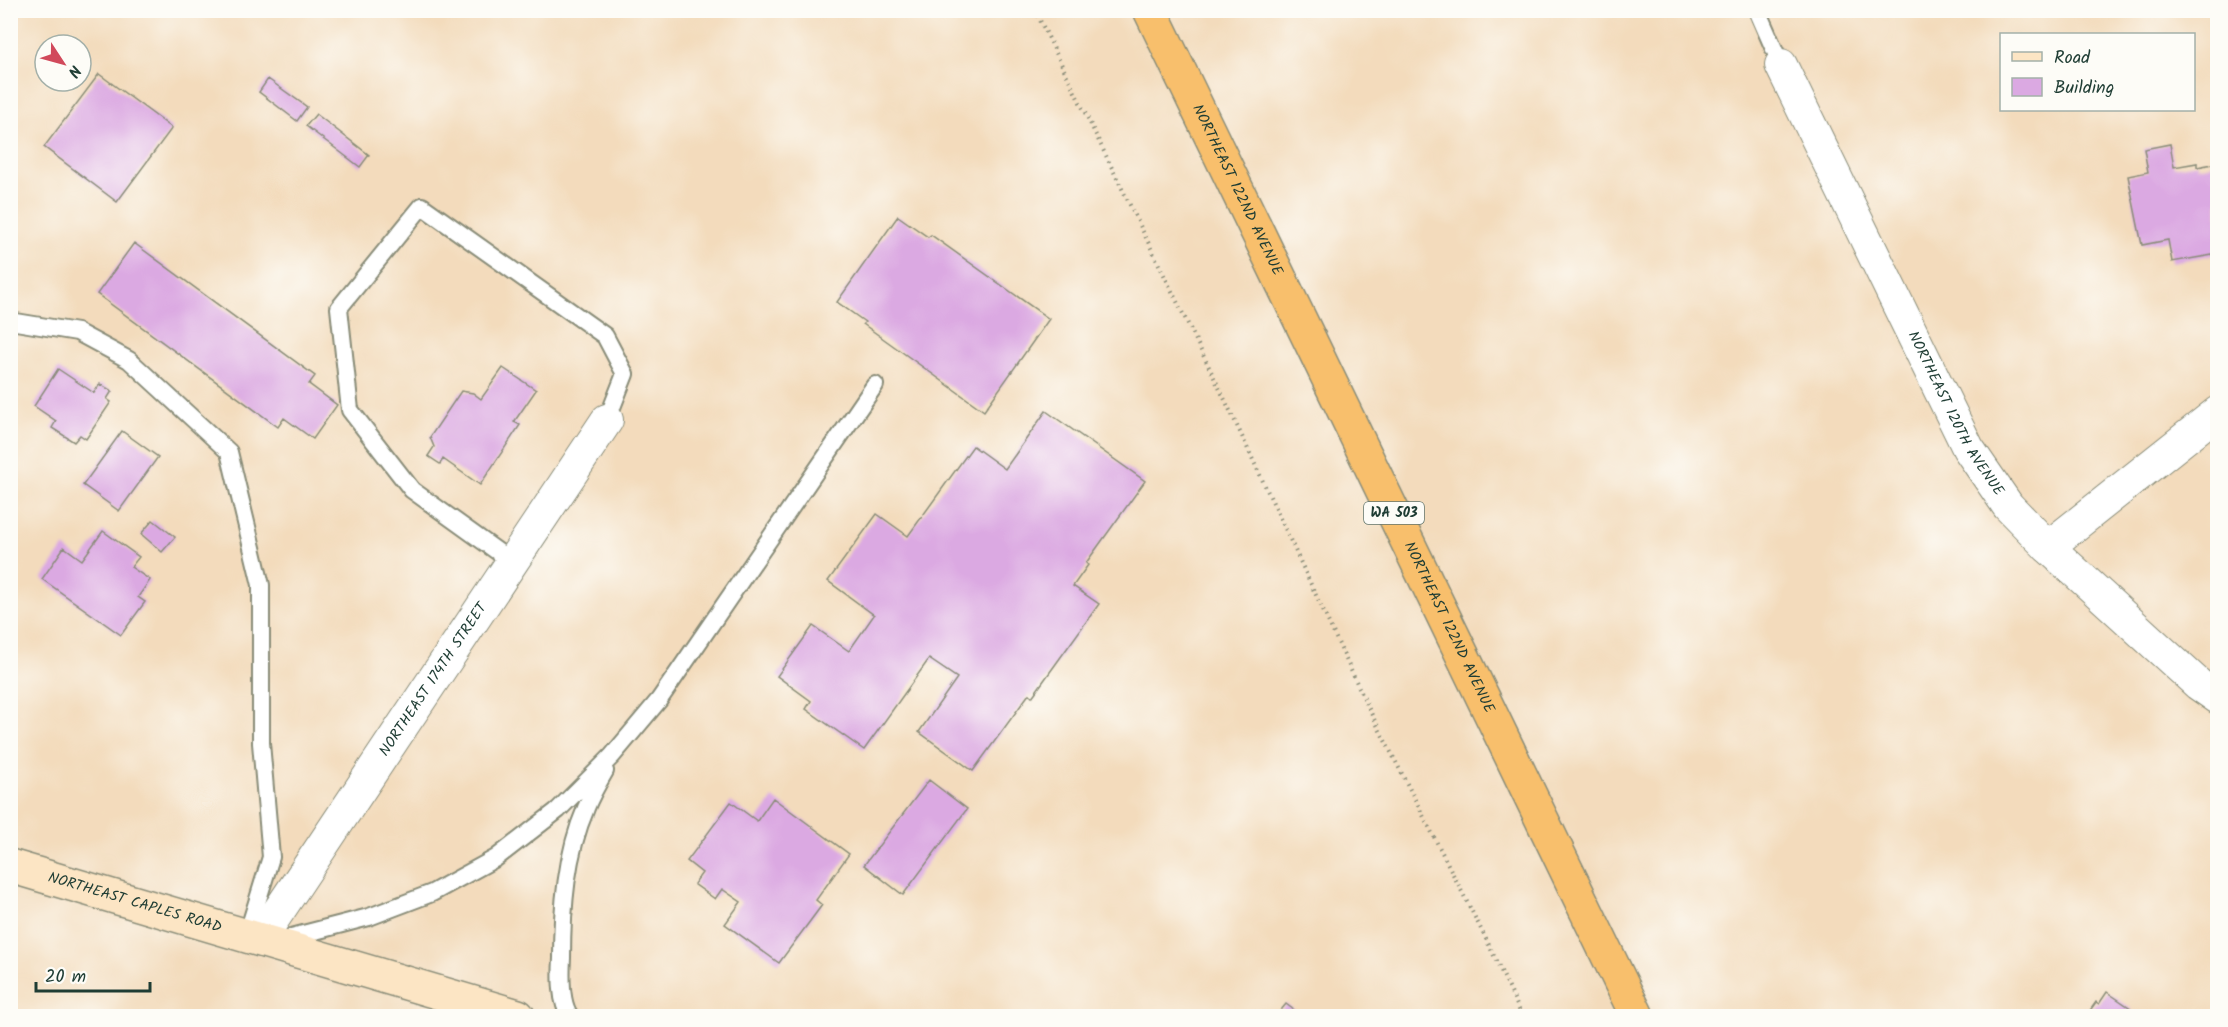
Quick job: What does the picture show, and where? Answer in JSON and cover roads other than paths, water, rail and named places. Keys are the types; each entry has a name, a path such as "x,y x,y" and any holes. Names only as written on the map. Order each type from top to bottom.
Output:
{"highway":[{"name":"NORTHEAST 122ND AVENUE","path":"1150,10 1636,1017"}],"main road":[{"name":"NORTHEAST CAPLES ROAD","path":"10,866 259,939"},
{"path":"259,939 518,1017"}],"street":[{"name":"NORTHEAST 120TH AVENUE","path":"1781,64 1968,448 2008,506 2048,547 2198,684 2217,698"},
{"path":"2048,547 2217,412"},
{"name":"NORTHEAST 174TH STREET","path":"259,939 607,420"}],"lane":[{"path":"1757,10 1781,64"},
{"path":"512,562 412,490 350,410 339,308 422,206 605,336 625,374 607,420"},
{"path":"10,321 77,332 129,360 229,452 261,585 261,743 271,856 259,939 369,917 432,893 496,858 558,810 612,756 658,700 874,385"},
{"path":"570,1017 566,1011 561,975 562,916 570,862 585,810 612,756"}]}
